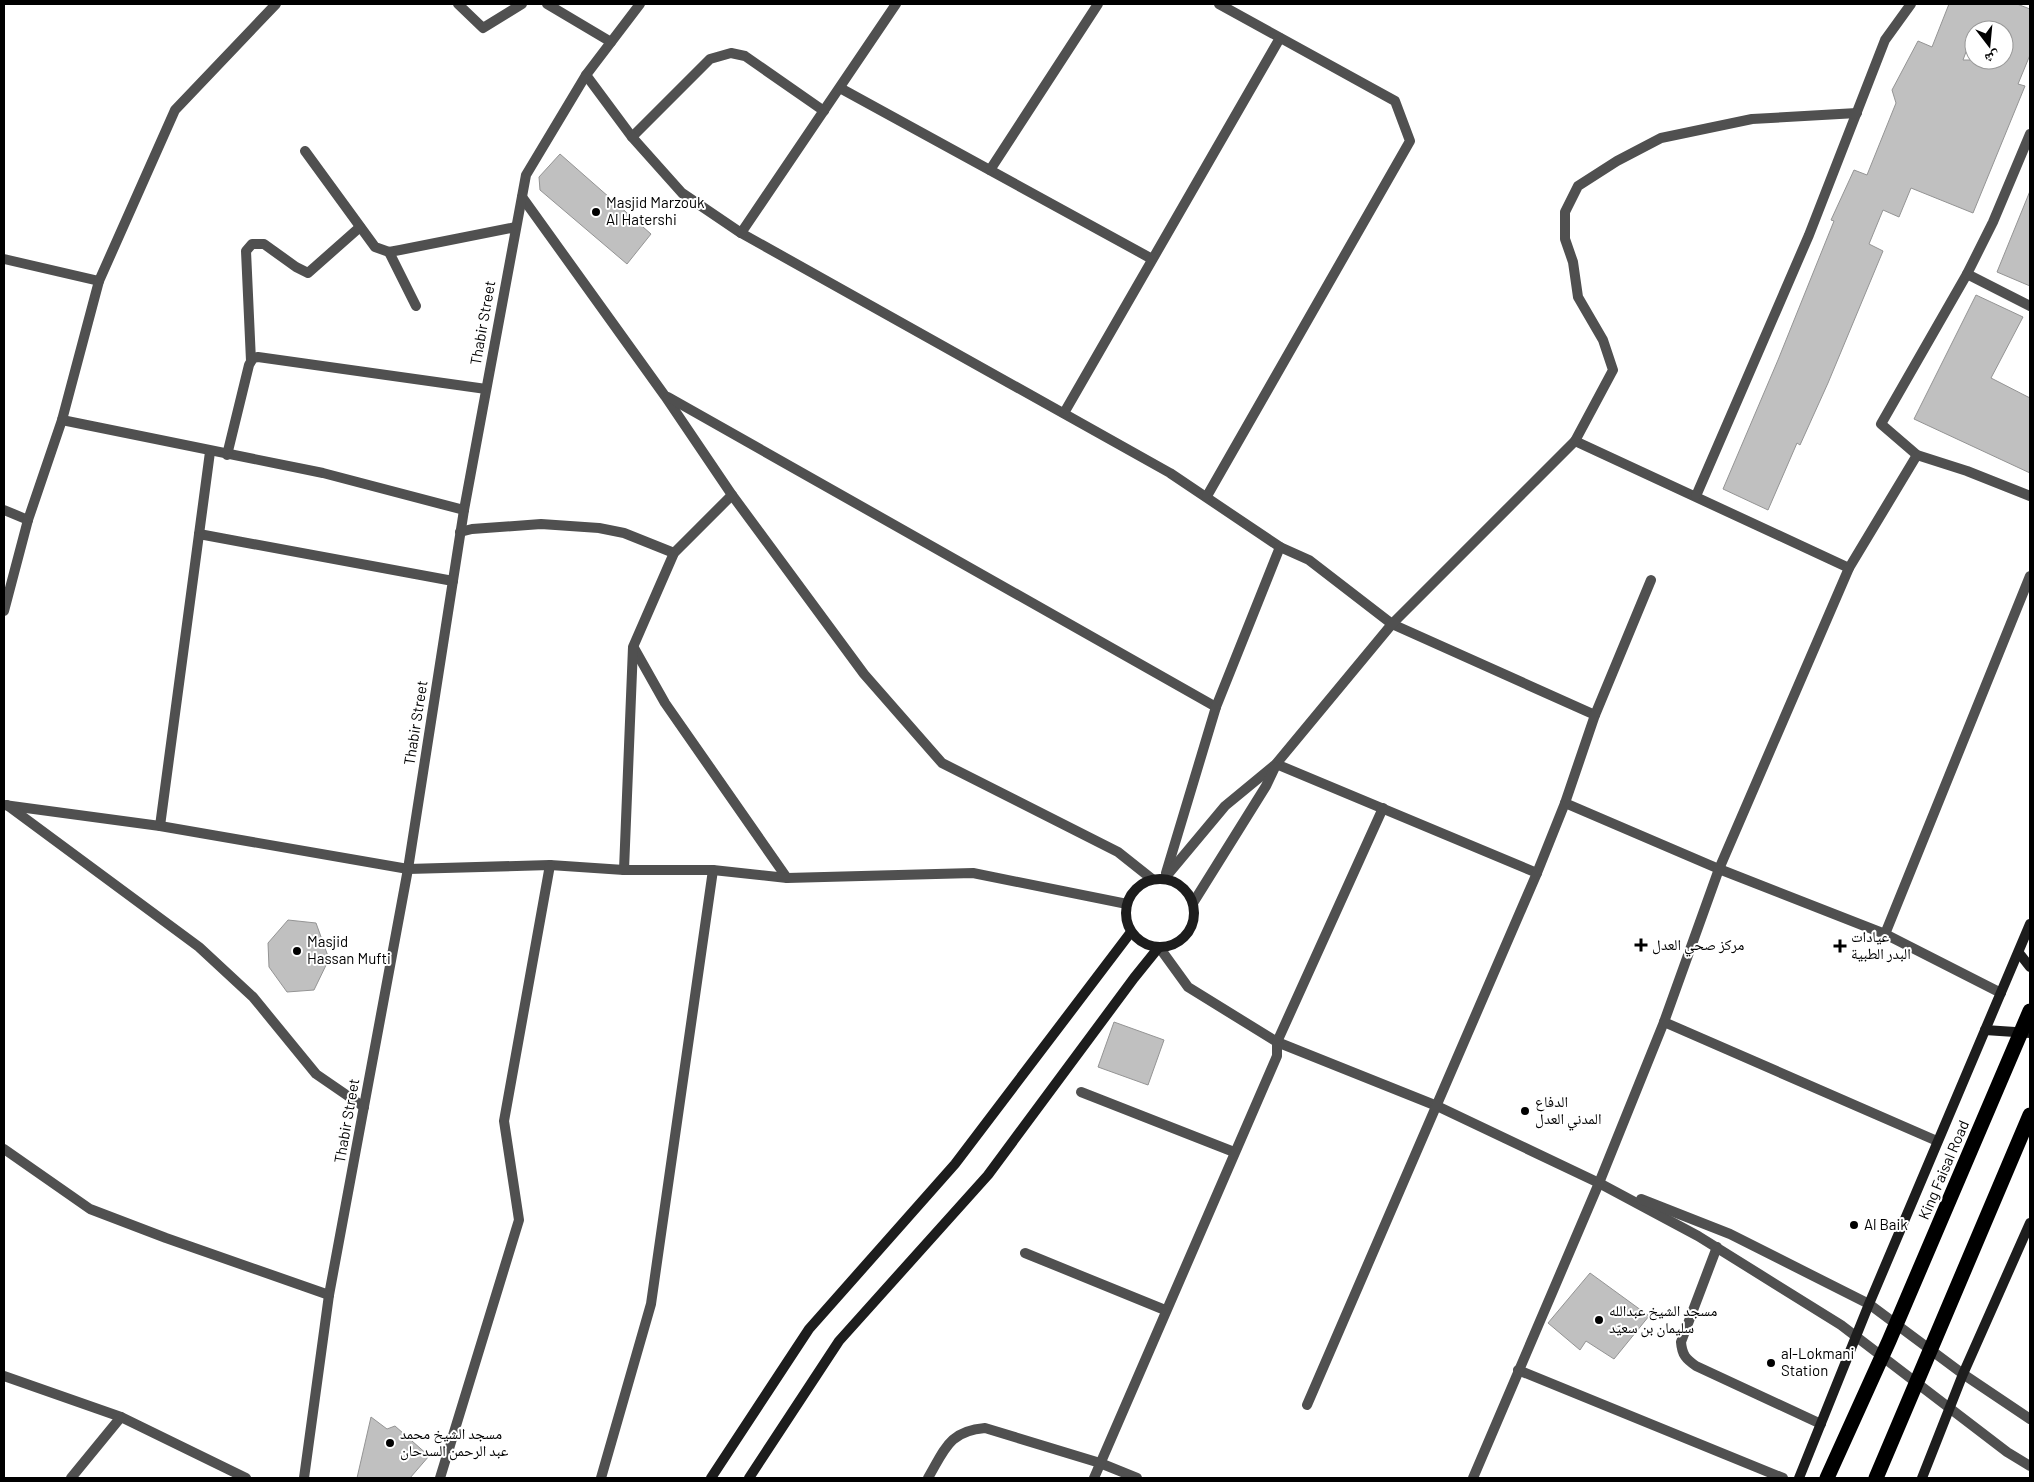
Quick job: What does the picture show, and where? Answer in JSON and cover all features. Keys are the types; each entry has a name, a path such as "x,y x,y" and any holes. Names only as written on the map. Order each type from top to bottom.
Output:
{"highway":[{"name":"King Faisal Road","path":"1827,1478 1897,1323 2030,1011"},
{"path":"1876,1478 2030,1115"}],"street":[{"path":"4,611 6,594 28,520 62,420 99,282 175,110 276,4"},
{"path":"458,4 483,28 522,4"},
{"path":"547,4 611,42"},
{"name":"Thabir Street","path":"304,1478 329,1295 408,869 460,532 526,175 586,75 640,4"},
{"path":"741,233 895,4"},
{"path":"990,170 1098,4"},
{"path":"1207,496 1410,142 1395,101 1219,4"},
{"path":"1696,496 1809,235 1885,40 1910,4"},
{"path":"1064,413 1280,38"},
{"path":"632,137 710,59 730,53 745,56 824,111"},
{"path":"586,75 632,137 682,193 741,233 1064,413 1207,496 1280,547 1309,560 1392,624 1595,715"},
{"path":"840,88 1152,259"},
{"path":"1164,879 1225,806 1276,764 1392,624 1575,441 1613,370 1603,340 1578,297 1572,262 1564,239 1565,212 1578,186 1617,161 1661,138 1752,119 1857,113"},
{"path":"2030,134 1993,222 1968,274 1881,424 1917,455 1967,471 2030,496"},
{"path":"305,152 375,247 389,252 516,227"},
{"path":"522,197 665,396 732,495 864,674 942,763 1118,852 1152,879"},
{"path":"227,455 251,361 246,251 252,244 264,244 296,267 308,273 360,227"},
{"path":"389,252 416,306"},
{"path":"4,260 99,282"},
{"path":"1968,274 2030,306"},
{"path":"251,361 258,357 486,388"},
{"path":"665,396 1216,707"},
{"path":"62,420 210,452 323,473 464,510"},
{"path":"1575,441 1850,568"},
{"path":"160,826 210,452"},
{"path":"1473,1478 1600,1183 1664,1022 1719,869 1850,568 1917,455"},
{"path":"624,870 633,647 674,553 732,495"},
{"path":"4,510 28,520"},
{"path":"460,532 472,529 541,524 599,528 624,534 674,553"},
{"path":"199,534 453,581"},
{"path":"1164,879 1216,707 1280,547"},
{"path":"1885,934 2030,576"},
{"path":"1307,1405 1537,873 1565,803 1595,715 1651,580"},
{"path":"633,647 665,703 787,878"},
{"path":"1276,764 1537,873"},
{"path":"1194,903 1266,786 1276,764"},
{"path":"1565,803 1719,869 1885,934 2001,993"},
{"path":"5,805 160,826 408,869 550,865 624,870 713,870 787,878 973,873 1127,904"},
{"path":"5,805 199,947 253,997 316,1074 364,1108"},
{"path":"1094,1478 1165,1310 1277,1056 1277,1042 1382,808"},
{"path":"440,1478 519,1220 504,1121 550,865"},
{"path":"601,1478 651,1304 713,870"},
{"path":"749,1478 839,1342 988,1175 1134,978 1159,948 1170,946 1188,934 1195,914 1194,903 1183,886 1164,879 1152,879 1136,888 1127,904 1127,923 1131,932 1139,940 1159,948 1188,987 1277,1042 1436,1106 1600,1183 1730,1234 1869,1304 1963,1374 2030,1419"},
{"path":"1799,1478 1869,1304 2030,924"},
{"path":"711,1478 809,1329 955,1164 1131,932"},
{"path":"2019,952 2030,967"},
{"path":"1664,1022 1937,1141"},
{"path":"1985,1030 2030,1032"},
{"path":"1081,1092 1234,1152"},
{"path":"4,1149 90,1209 166,1238 329,1295"},
{"path":"1600,1183 1717,1248 1857,1337 2007,1452 2030,1466"},
{"path":"1922,1478 1963,1374 2030,1224"},
{"path":"1717,1248 1681,1342 1682,1352 1686,1360 1821,1424"},
{"path":"1024,1253 1165,1310"},
{"path":"1518,1370 1783,1478"},
{"path":"4,1376 121,1417 246,1478"},
{"path":"71,1478 121,1417"},
{"path":"928,1478 951,1439 967,1430 985,1428 1100,1463 1137,1478"}],"building":[{"path":"1949,4 2017,4 2030,9 2030,55 2018,84 2025,86 1973,213 1911,188 1899,217 1883,210 1869,244 1883,251 1828,383 1800,445 1797,443 1768,510 1723,489 1834,221 1831,220 1854,170 1867,175 1896,103 1892,90 1918,41 1932,47"},
{"name":"Masjid Marzouk Al Hatershi","path":"560,154 651,234 627,264 540,190 539,177"},
{"path":"2030,191 2030,286 1997,272"},
{"path":"1976,295 2023,317 1991,378 2030,398 2030,473 1914,419"},
{"name":"Masjid Hassan Mufti","path":"288,920 316,923 329,959 314,990 287,992 269,967 268,943"},
{"path":"1114,1022 1164,1040 1148,1085 1098,1067"},
{"name":"مسجد الشيخ عبدالله سليمان بن سعيّد","path":"1590,1273 1649,1316 1614,1359 1586,1341 1580,1350 1548,1323"},
{"name":"مسجد الشيخ محمد عبد الرحمن السدحان","path":"371,1417 387,1429 395,1426 429,1456 410,1478 357,1478"}],"place":[{"name":"Masjid Marzouk Al Hatershi","path":"596,212"},
{"name":"مركز صحي العدل","path":"1641,945"},
{"name":"عيادات البدر الطبية","path":"1840,946"},
{"name":"Masjid Hassan Mufti","path":"297,951"},
{"name":"الدفاع المدني العدل","path":"1525,1111"},
{"name":"Al Baik","path":"1854,1225"},
{"name":"مسجد الشيخ عبدالله سليمان بن سعيّد","path":"1599,1320"},
{"name":"al-Lokmani Station","path":"1771,1363"},
{"name":"مسجد الشيخ محمد عبد الرحمن السدحان","path":"390,1443"}]}
